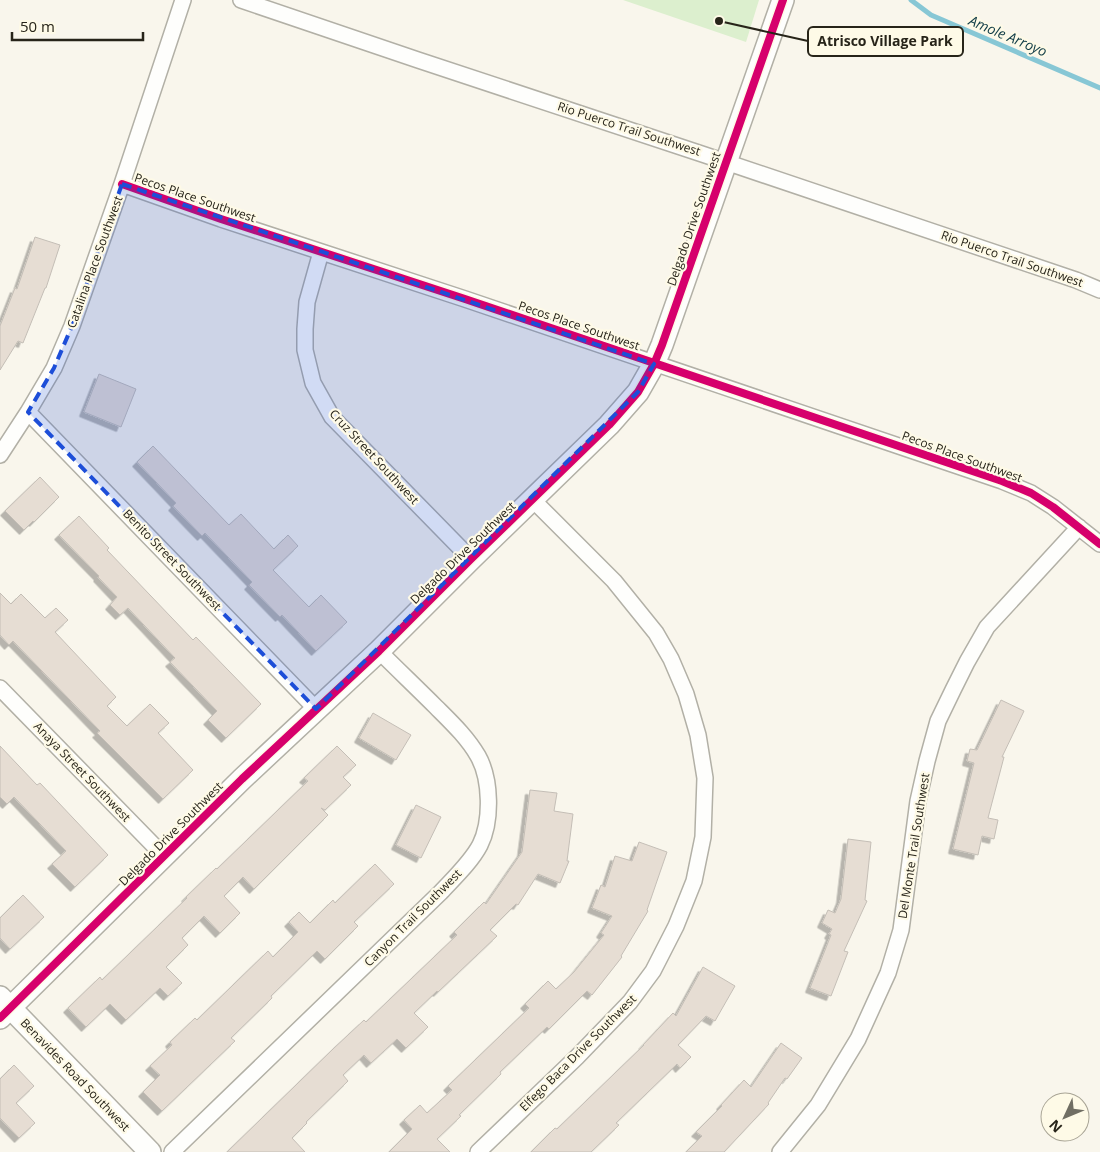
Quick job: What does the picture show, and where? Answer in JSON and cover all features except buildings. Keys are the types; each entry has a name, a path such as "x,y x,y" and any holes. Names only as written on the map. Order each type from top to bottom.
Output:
{"street":[{"name":"Catalina Place Southwest","path":"0,455 54,368 72,326 122,184 183,0"},
{"name":"Rio Puerco Trail Southwest","path":"241,0 1076,280 1100,290"},
{"name":"Delgado Drive Southwest","path":"3,1008 379,651 609,425 638,392 654,364 662,345 783,0"},
{"name":"Pecos Place Southwest","path":"122,184 321,252 465,298 1002,482 1031,494 1053,507 1100,544"},
{"name":"Cruz Street Southwest","path":"321,252 307,302 305,329 305,350 314,383 332,417 471,559"},
{"name":"Benito Street Southwest","path":"28,412 316,709"},
{"name":"Elfego Baca Drive Southwest","path":"478,1152 590,1044 630,1002 654,971 676,926 694,881 703,837 705,778 698,735 686,694 672,659 656,633 614,581 533,500"},
{"name":"Del Monte Trail Southwest","path":"780,1152 818,1105 858,1039 888,973 901,930 918,801 938,721 967,662 987,627 1079,528"},
{"name":"Canyon Trail Southwest","path":"172,1152 441,892 462,870 480,844 487,824 489,799 478,757 457,728 379,651"},
{"name":"Anaya Street Southwest","path":"0,688 164,856"},
{"name":"Benavides Road Southwest","path":"3,1008 150,1152"}],"highlighted area":[{"path":"122,184 654,364 638,392 316,709 28,412 54,368 72,326"}],"green space":[{"path":"623,0 759,0 746,42"}],"waterway":[{"name":"Amole Arroyo","path":"911,0 931,15 1100,88"}],"cycle path":[{"path":"0,1018 242,779 379,651 609,425 638,392 654,364 662,345 783,0"},
{"path":"122,184 221,219 465,299 1002,481 1031,493 1053,507 1100,544"}],"place":[{"name":"Atrisco Village Park","path":"719,21"}]}
